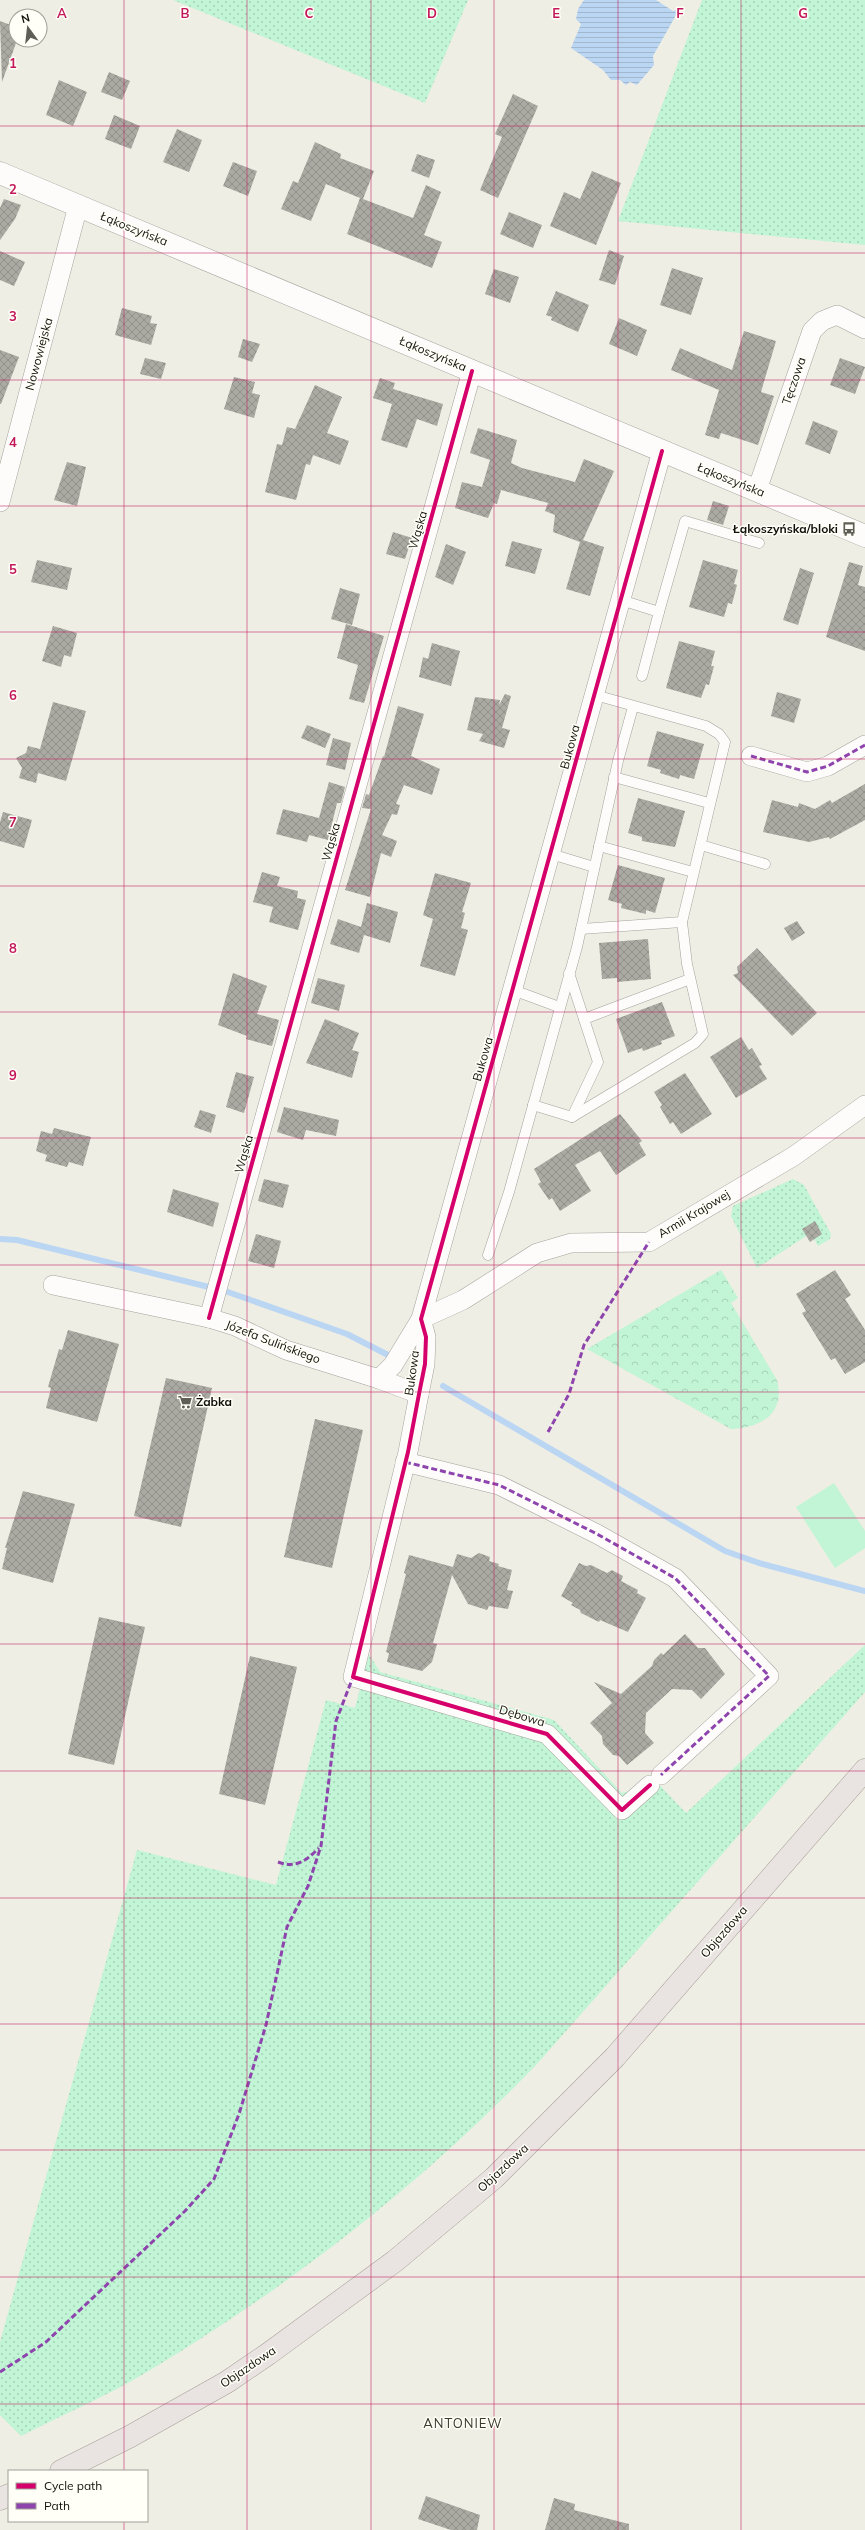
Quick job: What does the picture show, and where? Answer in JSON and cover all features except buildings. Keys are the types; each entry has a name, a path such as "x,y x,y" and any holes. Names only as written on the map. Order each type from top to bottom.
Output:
{"main road":[{"name":"Objazdowa","path":"63,2470 143,2429 227,2382 395,2261 494,2178 614,2057 865,1770"}],"street":[{"name":"Łąkoszyńska","path":"0,173 865,536"},
{"name":"Nowowiejska","path":"0,502 78,206"},
{"name":"Tęczowa","path":"757,490 812,331 822,321 837,315 865,329"},
{"name":"Wąska","path":"209,1318 472,371"},
{"name":"Bukowa","path":"353,1677 405,1462 425,1364 426,1337 421,1319 662,451"},
{"path":"751,756 807,772 828,766 865,745"},
{"name":"Armii Krajowej","path":"421,1319 463,1300 537,1253 571,1242 649,1242 794,1156 865,1105"},
{"name":"Józefa Sulińskiego","path":"53,1285 209,1318 235,1326 286,1350 379,1379 419,1394"},
{"path":"379,1379 394,1365 421,1319"},
{"name":"Dębowa","path":"353,1677 547,1734 622,1810 769,1676 674,1578 597,1534 499,1485 405,1462"}],"lane":[{"path":"642,676 685,521 759,543"},
{"path":"621,600 659,612"},
{"path":"533,1105 572,1117 694,1043 703,1034 690,979 682,922 724,742 719,734 706,726 633,708 595,695"},
{"path":"488,1255 509,1192 581,929 614,777 633,708"},
{"path":"614,777 709,803"},
{"path":"701,845 765,864"},
{"path":"599,846 693,872"},
{"path":"551,854 594,867"},
{"path":"581,929 682,922"},
{"path":"569,973 598,1062 572,1117"},
{"path":"584,1019 690,979"},
{"path":"513,990 559,1007"}],"green space":[{"path":"173,0 468,0 425,103"},
{"path":"702,0 865,0 865,245 618,221"},
{"path":"793,1179 804,1185 831,1234 830,1239 818,1246 811,1233 757,1268 731,1216 733,1206"},
{"path":"721,1270 738,1298 731,1303 777,1380 779,1392 778,1402 768,1417 752,1426 742,1428 731,1429 587,1349"},
{"path":"834,1483 865,1531 865,1548 835,1568 796,1507"},
{"path":"865,1645 865,1692 537,2064 447,2151 400,2192 303,2269 252,2305 132,2381 21,2436 0,2415 0,2342 137,1850 276,1885 326,1700 355,1708 369,1654 380,1672 554,1720 622,1793 636,1789 651,1776 686,1813"}],"water":[{"path":"584,0 656,0 673,11 680,8 653,56 654,65 637,85 630,82 626,85 620,80 611,80 603,70 571,48 581,24 576,19 578,9"}],"waterway":[{"path":"0,1239 17,1240 209,1287"},
{"path":"225,1291 347,1334 388,1355"},
{"path":"443,1386 725,1551 759,1563 865,1591"}],"marked path":[{"path":"751,756 807,772 828,766 865,745"},
{"path":"548,1432 569,1394 584,1345 649,1242"},
{"path":"405,1462 499,1485 597,1534 675,1578 769,1676 661,1775"},
{"path":"0,2372 46,2342 185,2211 214,2179 239,2114 266,2025 287,1927 308,1886 321,1846 336,1721 353,1677"},
{"path":"278,1862 284,1864 296,1864 306,1860 319,1848"}],"cycle path":[{"path":"209,1318 472,371"},
{"path":"650,1785 622,1810 547,1734 353,1677 408,1452 425,1364 426,1337 421,1319 662,451"}],"place":[{"name":"Łąkoszyńska/bloki","path":"849,529"},
{"name":"Żabka","path":"185,1402"}],"district":[{"name":"ANTONIEW","path":"463,2423"}]}
